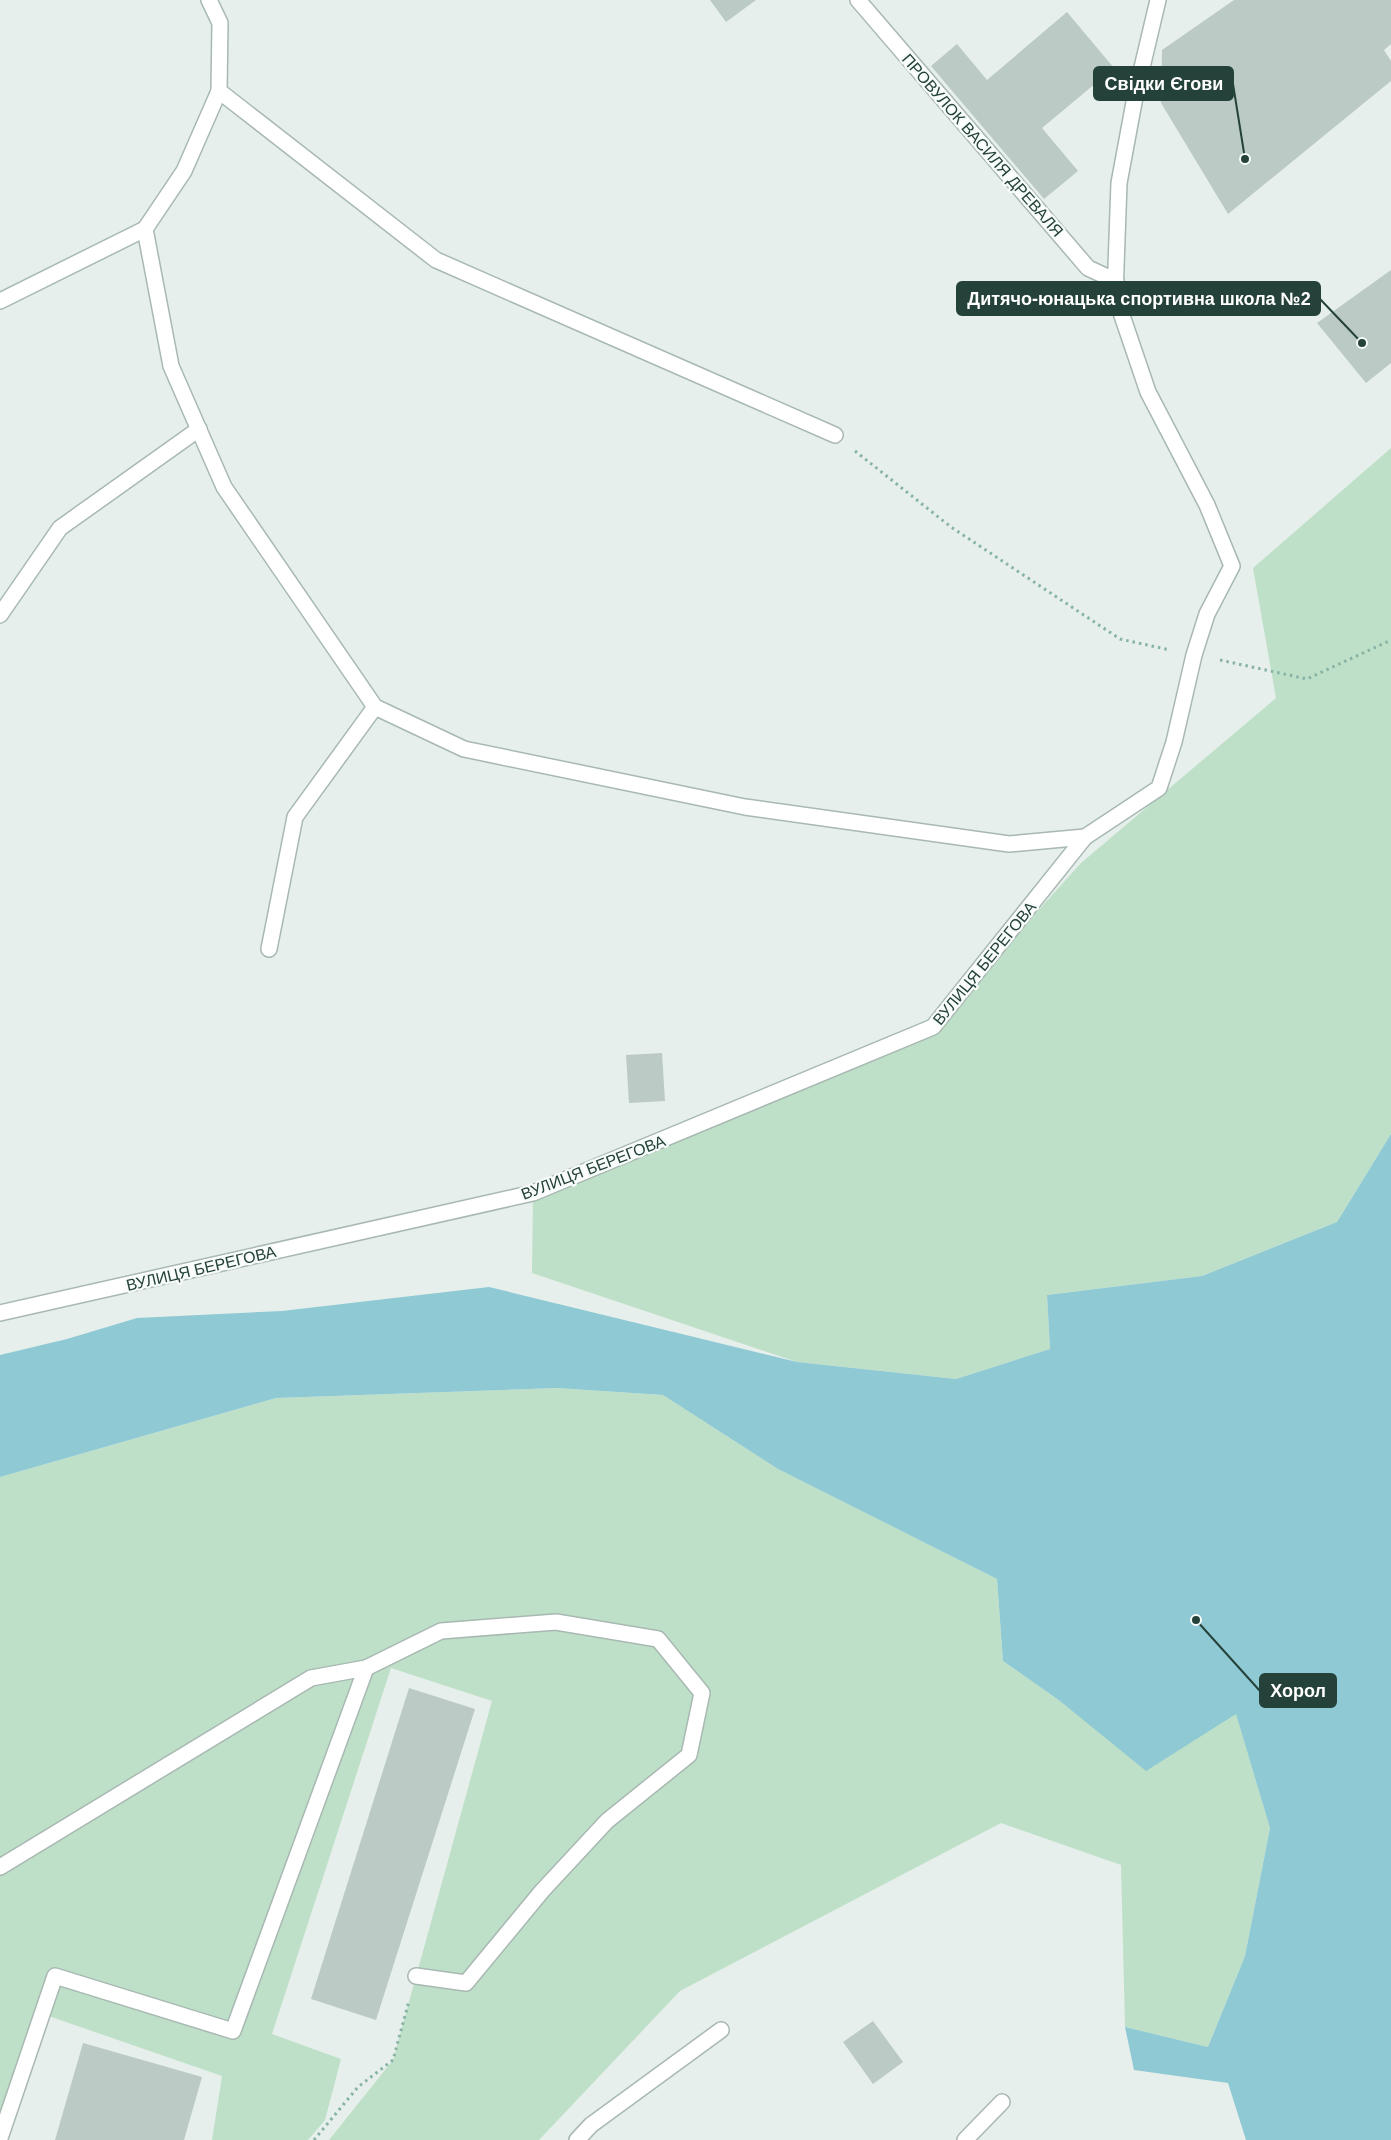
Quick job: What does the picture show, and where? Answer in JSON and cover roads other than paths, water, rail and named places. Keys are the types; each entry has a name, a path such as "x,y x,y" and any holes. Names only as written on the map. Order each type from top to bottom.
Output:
{"street":[{"path":"0,301 144,229 184,171 219,91 220,23 209,0"},
{"name":"ПРОВУЛОК ВАСИЛЯ ДРЕВАЛЯ","path":"858,0 1088,268 1116,280"},
{"path":"144,229 171,366 224,487 375,706 464,749 745,807 1009,844 1085,837 1159,788 1174,742 1194,655 1207,614 1232,566 1207,505 1148,392 1115,295 1119,183 1135,97 1158,0"},
{"path":"219,91 436,260 835,435"},
{"path":"0,615 60,528 199,429"},
{"path":"270,950 295,817 375,706"},
{"name":"ВУЛИЦЯ БЕРЕГОВА","path":"0,1313 533,1193 933,1027 1085,837"},
{"path":"0,1867 311,1678 366,1668 441,1631 556,1622 658,1639 702,1693 689,1755 606,1821 542,1891 466,1983 416,1976"},
{"path":"0,2138 55,1976 233,2031 366,1668"},
{"path":"577,2140 592,2125 721,2030"},
{"path":"965,2140 1002,2102"}],"water":[{"path":"1391,1134 1391,2140 1246,2140 1228,2083 1134,2070 1125,2027 1208,2047 1245,1956 1270,1828 1236,1714 1146,1771 1060,1701 1003,1661 997,1579 778,1469 663,1395 557,1388 276,1398 0,1477 0,1355 67,1339 137,1318 282,1311 489,1287 797,1362 956,1379 1050,1349 1047,1295 1202,1276 1337,1222"}],"place":[{"name":"Свідки Єгови","path":"1245,159"},
{"name":"Дитячо-юнацька спортивна школа №2","path":"1362,343"},
{"name":"Хорол","path":"1196,1620"}]}
